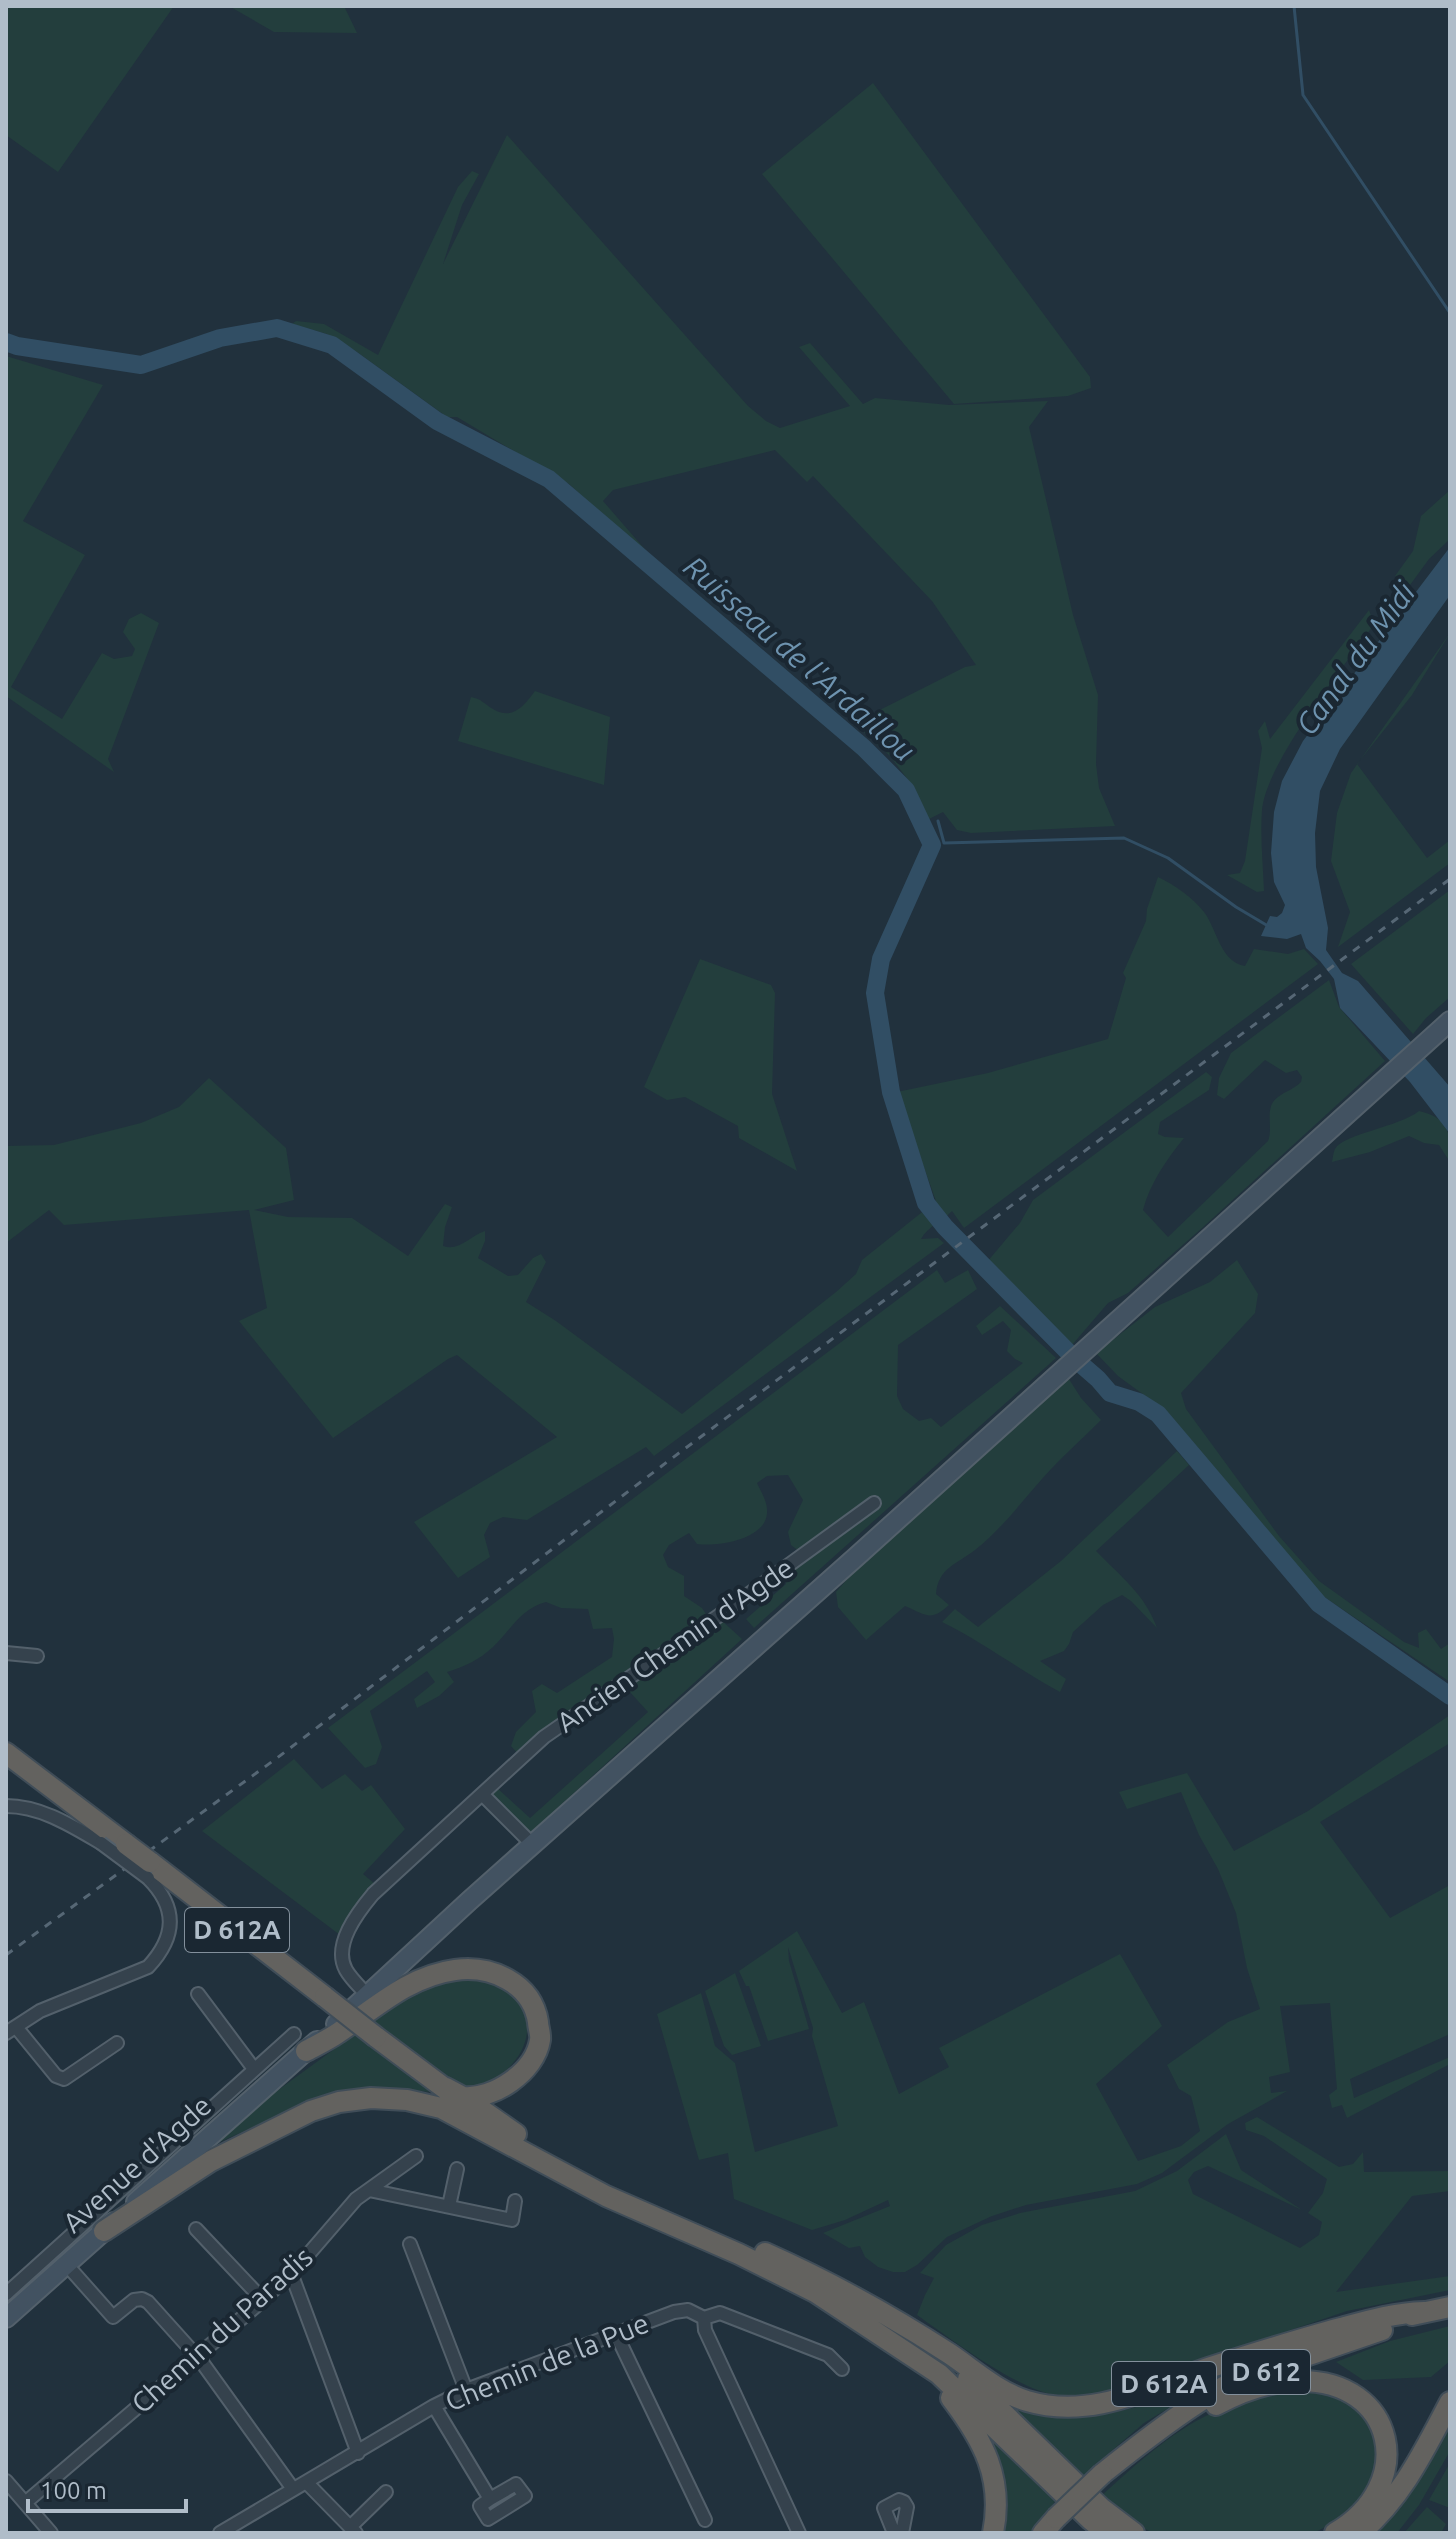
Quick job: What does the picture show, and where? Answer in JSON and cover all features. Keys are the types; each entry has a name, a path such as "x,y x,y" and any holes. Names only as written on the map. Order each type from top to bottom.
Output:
{"highway":[{"name":"D 612A","path":"6,1753 126,1844 149,1870 325,1997 535,2156 606,2196 739,2254 815,2292 1008,2394 1046,2405 1073,2408 1110,2404 1314,2335 1396,2313 1424,2312"},
{"path":"306,2051 337,2034 377,2004 426,1978 456,1969 490,1972 505,1977 520,1987 536,2011 540,2040 529,2064 510,2083 489,2095 454,2093"},
{"name":"D 612A","path":"454,2093 542,2151 578,2170 827,2281 871,2304 912,2343 973,2383 1101,2508 1134,2533"},
{"path":"104,2231 211,2161 311,2111 339,2102 407,2100 441,2108 535,2156"},
{"name":"D 612","path":"1054,2527 1104,2476 1172,2420 1246,2375 1296,2352 1377,2324 1450,2307"},
{"name":"D 612","path":"1104,2476 1176,2425 1249,2380 1299,2357 1379,2331 1450,2313"},
{"path":"912,2343 976,2431 992,2469 996,2503 993,2533"},
{"path":"912,2343 939,2374 1107,2533"},
{"name":"D 612A","path":"1176,2425 1262,2385 1299,2380 1331,2386 1363,2402 1384,2430 1387,2451 1385,2473 1374,2497 1359,2515 1335,2533"},
{"path":"1360,2533 1403,2487 1450,2402"}],"main road":[{"name":"Avenue d'Agde","path":"6,2318 368,1996 532,1844 1444,1026"}],"street":[{"name":"Ancien Chemin d'Agde","path":"368,1996 345,1969 342,1953 358,1912 373,1894 544,1737 874,1503"},
{"path":"6,1653 37,1656"},
{"path":"482,1794 532,1844"},
{"path":"6,1806 44,1813 149,1870 168,1906 170,1924 167,1941 148,1967 40,2011 11,2030 56,2076 64,2079 117,2043"},
{"path":"198,1994 254,2069"},
{"path":"6,2294 294,2034"},
{"name":"Chemin du Paradis","path":"25,2503 263,2300 356,2199 416,2156"},
{"path":"449,2206 457,2169"},
{"path":"369,2190 512,2220 515,2201"},
{"path":"196,2229 263,2300"},
{"path":"410,2244 466,2390"},
{"path":"66,2264 113,2317 134,2300 142,2299 197,2356 293,2489"},
{"path":"291,2273 358,2453"},
{"name":"Chemin de la Pue","path":"230,2531 293,2489 466,2390 674,2312 688,2310 704,2318 720,2313 828,2355 842,2369"},
{"path":"704,2318 705,2330 799,2533"},
{"path":"616,2334 705,2520"},
{"path":"434,2406 490,2499"},
{"path":"6,2481 44,2530"},
{"path":"306,2482 353,2530 386,2492"},
{"path":"894,2533 884,2508 899,2500 907,2507 902,2533"}],"green space":[{"path":"6,6 174,6 58,172 6,135"},
{"path":"229,6 344,6 357,33 274,32"},
{"path":"873,83 1090,377 1091,388 1068,396 954,404 762,174"},
{"path":"507,135 748,406 780,428 850,406 799,347 810,343 863,404 875,398 949,405 1048,401 1029,427 1073,615 1098,695 1096,764 1099,788 1115,826 971,833 957,830 943,812 929,819 909,781 890,756 854,723 965,667 976,665 932,601 813,476 807,482 775,450 613,490 603,501 648,556 569,484 457,417 447,417 327,334 292,324 296,321 324,324 378,355 458,187 472,171 479,174 462,205 443,264"},
{"path":"6,356 103,385 23,521 85,555 11,687 62,719 102,653 114,659 132,656 135,649 123,632 129,619 141,613 159,623 108,759 114,772 6,696"},
{"path":"1450,490 1450,539 1429,559 1410,585 1395,576 1413,551 1421,516"},
{"path":"1369,610 1374,624 1292,741 1267,790 1261,820 1264,891 1257,892 1227,875 1240,873 1245,861 1262,748 1258,731 1265,721 1270,739"},
{"path":"1450,633 1412,695 1360,760"},
{"path":"535,691 610,717 604,785 458,741 471,697 500,712 512,713"},
{"path":"1357,764 1427,858 1450,840 1450,863 1338,947 1350,912 1331,861 1337,813"},
{"path":"1158,877 1183,892 1199,907 1224,952 1237,963 1245,966 1254,949 1288,954 1304,949 1318,964 964,1228 952,1211 921,1239 938,1238 944,1243 654,1456 646,1447 527,1520 503,1517 490,1523 484,1535 490,1557 458,1578 414,1522 557,1437 457,1355 333,1438 239,1321 267,1308 249,1210 64,1225 49,1210 6,1243 6,1146 54,1145 141,1123 179,1107 209,1078 286,1148 294,1200 254,1210 288,1217 352,1218 408,1256 445,1204 452,1207 443,1246 460,1245 485,1231 485,1241 478,1258 508,1276 518,1275 533,1258 541,1254 546,1262 526,1302 682,1414 836,1292 856,1274 862,1260 936,1201 897,1092 988,1073 1108,1039 1126,978 1123,973 1146,921"},
{"path":"1450,890 1450,997 1413,1034 1351,964"},
{"path":"700,959 771,985 775,993 772,1094 797,1171 739,1138 738,1126 685,1097 667,1100 644,1087"},
{"path":"1329,980 1339,1007 1385,1061 1128,1293 1108,1303 1072,1345 987,1262 1020,1223 1033,1200 1206,1072 1212,1077 1209,1090 1160,1122 1158,1134 1184,1138 1160,1172 1143,1210 1168,1237 1268,1141 1271,1106 1278,1097 1301,1082 1302,1077 1297,1070 1286,1073 1265,1060 1224,1099 1217,1095 1219,1078 1231,1053"},
{"path":"1419,1111 1443,1123 1449,1135 1450,1162 1439,1145 1409,1136 1370,1152 1332,1162 1335,1149 1340,1144 1399,1122"},
{"path":"1237,1260 1258,1294 1255,1313 1181,1393 1186,1409 1279,1536 1319,1581 1404,1642 1419,1648 1418,1633 1426,1629 1441,1649 1450,1643 1450,1682 1314,1590 1166,1411 1118,1376 1096,1353 1155,1307 1210,1282"},
{"path":"937,1270 945,1283 968,1270 977,1289 898,1345 897,1396 903,1409 919,1421 931,1418 941,1427 1023,1363 1007,1351 1011,1330 1003,1321 982,1335 976,1326 1000,1306 1056,1358 754,1628 746,1619 786,1584 786,1574 808,1558 791,1545 788,1532 803,1500 788,1475 767,1476 757,1483 767,1513 765,1522 750,1535 706,1545 697,1544 689,1533 669,1545 663,1555 668,1567 684,1576 684,1596 702,1608 708,1617 519,1755 511,1746 516,1732 536,1712 532,1691 542,1684 557,1693 612,1657 612,1628 593,1629 588,1609 561,1608 546,1602 537,1605 482,1656 447,1672 454,1682 439,1696 417,1708 414,1699 435,1682 427,1671 370,1711 382,1747 376,1764 365,1768 328,1728"},
{"path":"1067,1376 1101,1420 991,1536 944,1572 936,1594 949,1605 933,1615 905,1606 866,1640 838,1607 836,1592 867,1557"},
{"path":"1177,1451 1189,1465 1096,1551 1139,1595 1157,1628 1122,1595 1103,1605 1073,1632 1064,1651 1040,1661 1066,1679 1060,1692 942,1622 955,1609 978,1627 1061,1561"},
{"path":"720,1619 742,1639 528,1835 487,1795 497,1788 530,1818 648,1712 629,1691 546,1743 673,1655 686,1652 693,1638"},
{"path":"1450,1715 1450,1743 1320,1822 1390,1918 1450,1885 1450,2034 1350,2079 1354,2098 1450,2057 1450,2064 1347,2118 1342,2105 1332,2108 1329,2095 1337,2089 1330,2003 1280,2006 1290,2072 1269,2077 1271,2093 1287,2091 1228,2124 1162,2173 1137,2184 1026,2205 992,2216 947,2237 905,2272 878,2267 865,2257 860,2246 849,2248 823,2233 890,2206 888,2200 845,2220 812,2230 734,2199 728,2153 699,2160 657,2014 701,1993 715,2046 735,2063 755,2152 838,2126 788,1947 789,1961 809,2029 768,2041 749,1986 746,1986 739,1971 797,1931 842,2013 864,2002 899,2094 949,2067 939,2048 1120,1954 1162,2026 1096,2084 1138,2161 1181,2146 1200,2131 1191,2096 1179,2089 1167,2065 1228,2022 1260,2009 1247,1968 1236,1913 1181,1792 1127,1809 1119,1792 1187,1773 1234,1851 1308,1811"},
{"path":"294,1759 322,1789 345,1774 362,1791 371,1785 405,1829 363,1874 375,1884 353,1908 340,1935 202,1831"},
{"path":"735,1973 761,2046 732,2055 724,2046 705,1991"},
{"path":"462,1977 504,1989 519,2003 527,2026 522,2049 516,2059 495,2079 474,2088 456,2083 370,2021 413,1992"},
{"path":"355,2034 434,2092 371,2088 314,2100 215,2144 255,2107"},
{"path":"1257,2117 1339,2167 1353,2164 1363,2152 1364,2172 1450,2171 1450,2191 1412,2196 1336,2292 1450,2276 1450,2290 1347,2311 1134,2383 1070,2396 1045,2393 1007,2375 917,2315 934,2278 920,2273 946,2245 982,2225 1020,2213 1135,2191 1177,2171 1226,2134 1241,2170 1302,2210 1208,2166 1194,2172 1188,2180 1193,2194 1300,2248 1319,2235 1322,2222 1308,2213 1323,2193 1327,2179 1264,2136 1246,2130 1245,2123"},
{"path":"1450,2326 1450,2361 1431,2377 1363,2380 1336,2362 1390,2341"},
{"path":"1275,2353 1216,2379 1144,2423 1079,2479 999,2399 1052,2416 1109,2413 1166,2398"},
{"path":"1281,2389 1317,2391 1337,2396 1354,2406 1374,2432 1375,2463 1370,2479 1350,2509 1333,2523 1313,2533 1154,2533 1099,2498 1142,2460 1188,2426 1221,2409"},
{"path":"980,2420 1057,2499 1030,2533 1004,2533 1005,2478"},
{"path":"1450,2423 1450,2451 1419,2505 1397,2533 1374,2533 1408,2496"},
{"path":"1450,2463 1450,2508 1429,2500"},
{"path":"1427,2507 1446,2524 1441,2533 1404,2533"}],"water":[{"path":"1450,547 1450,595 1340,749 1320,791 1315,833 1316,867 1328,928 1326,950 1342,973 1358,981 1450,1087 1450,1134 1410,1082 1340,1008 1334,979 1306,948 1301,934 1287,939 1261,936 1270,916 1277,917 1285,905 1274,882 1271,853 1274,812 1282,781 1303,741"}],"waterway":[{"path":"1294,6 1303,95 1450,313"},
{"name":"Ruisseau de l'Ardaillou","path":"6,342 141,365 220,338 277,328 332,345 437,421 549,479 864,748 906,790 932,845 881,959 875,993 891,1092 926,1203 945,1227 1110,1393 1139,1402 1158,1414 1319,1604 1450,1696"},
{"path":"938,821 944,843 1124,838 1168,858 1268,926"}],"railway":[{"path":"6,1955 277,1758 671,1459 1450,879"}],"water label":[{"name":"Canal du Midi","path":"1356,659"}]}
